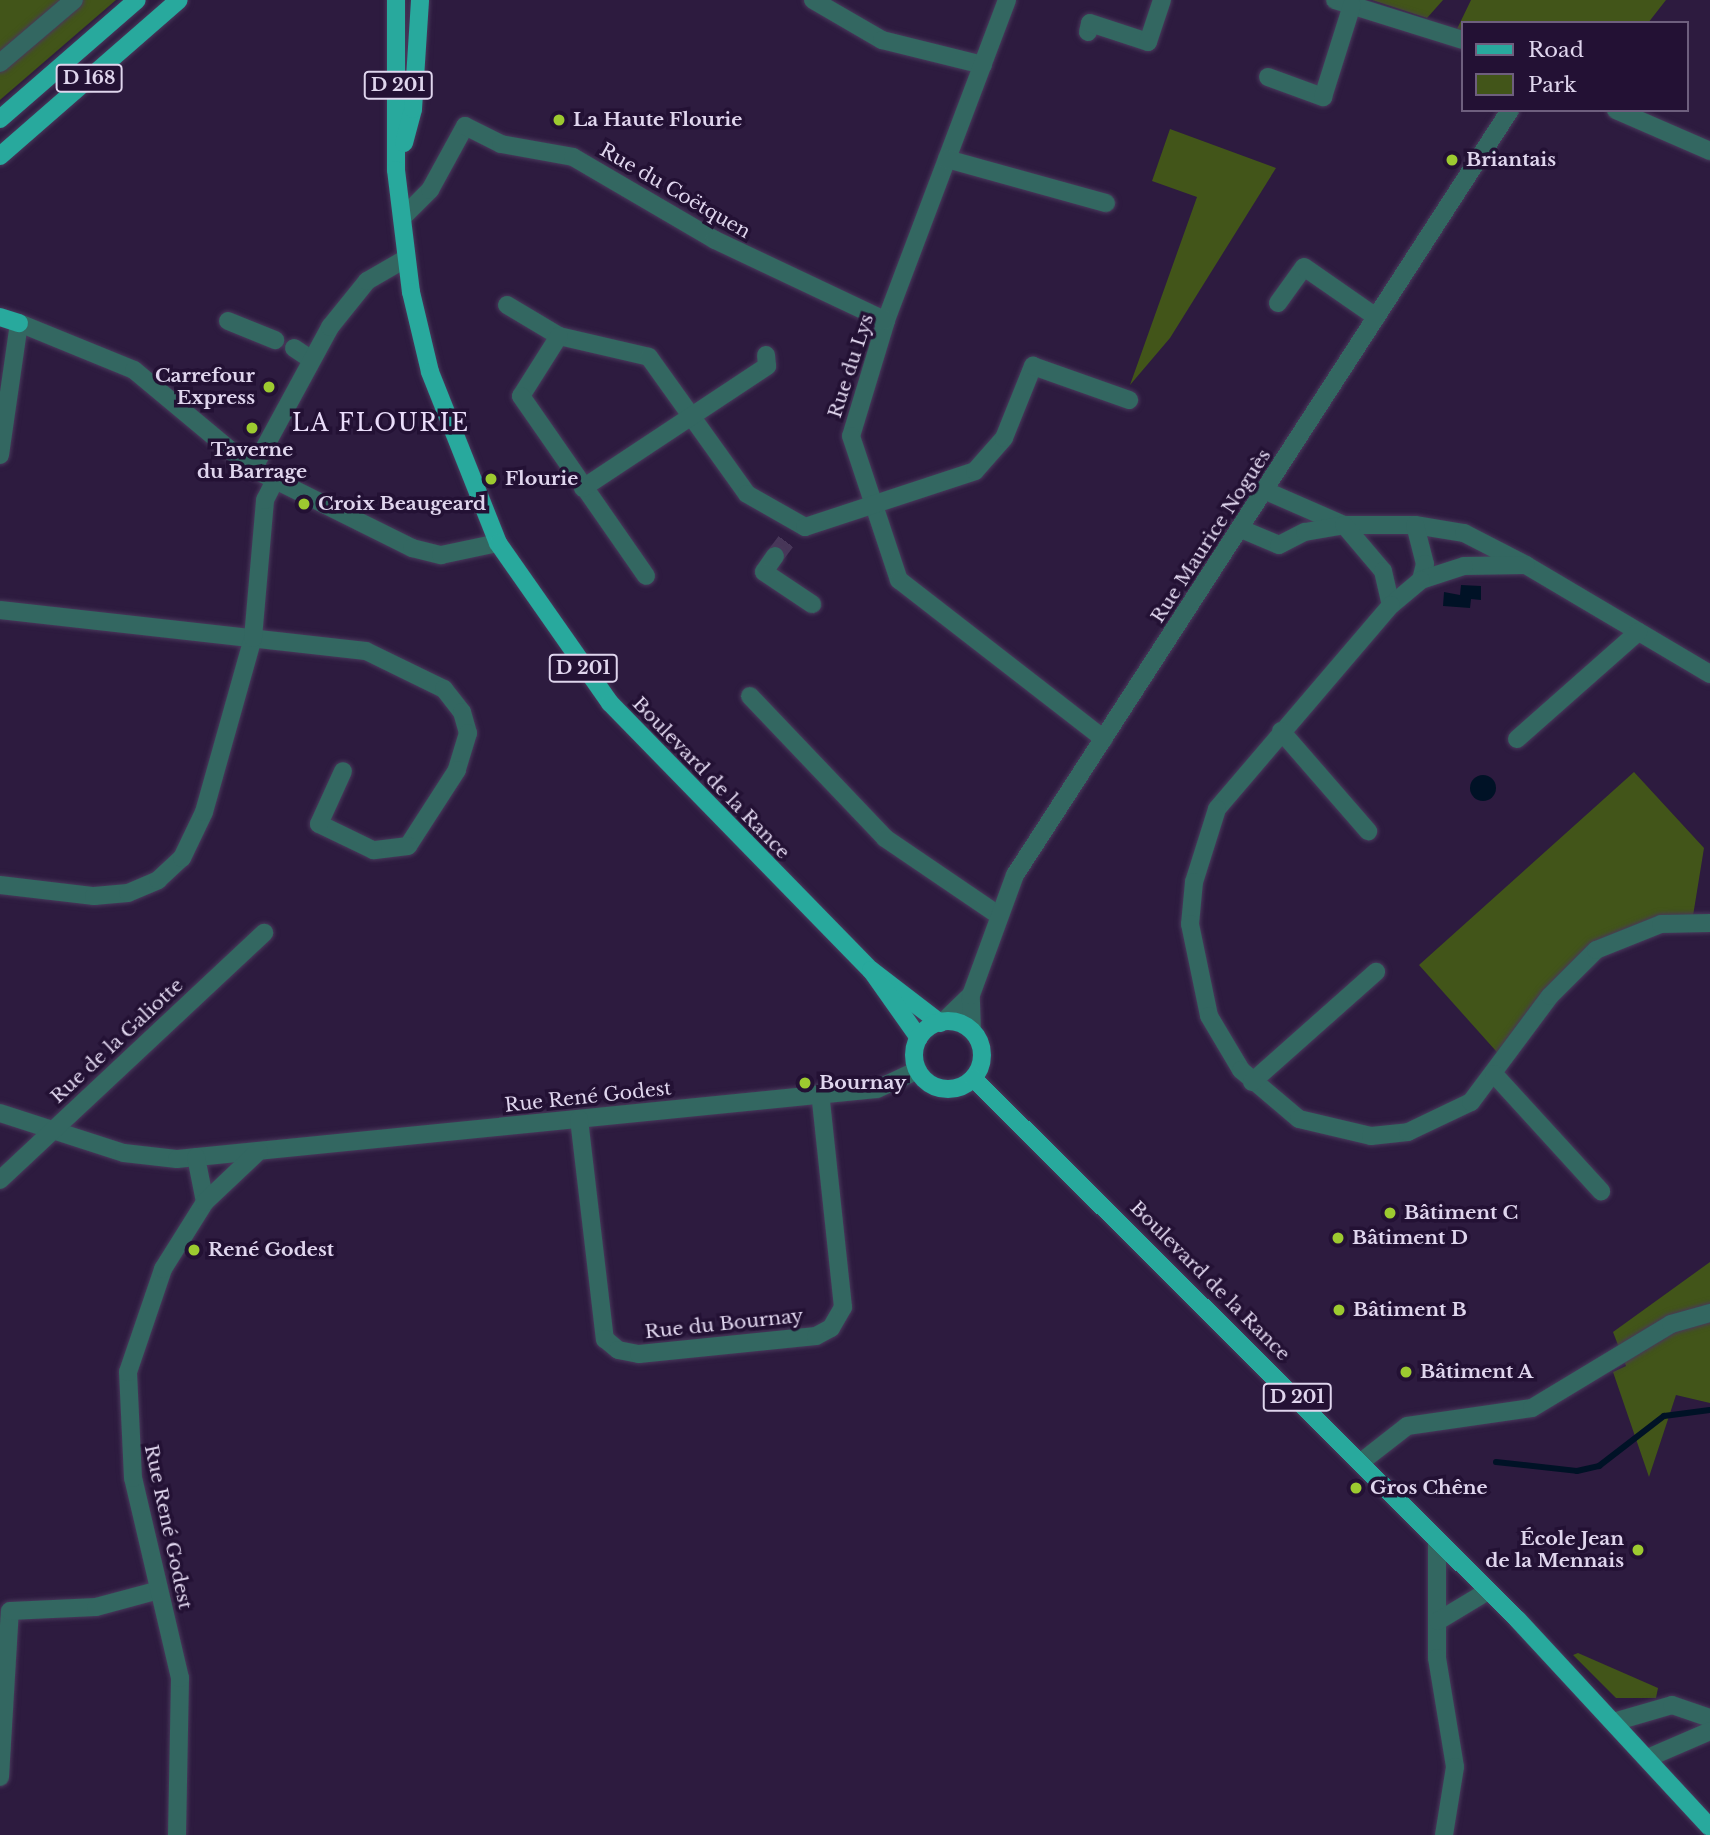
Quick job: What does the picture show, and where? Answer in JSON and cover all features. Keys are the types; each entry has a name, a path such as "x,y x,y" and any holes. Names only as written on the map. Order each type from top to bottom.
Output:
{"main road":[{"name":"D 168","path":"0,119 137,0"},
{"name":"D 168","path":"0,156 179,0"},
{"name":"Boulevard de la Rance","path":"396,0 396,170 405,259 430,372 498,543 610,703 871,970 919,1038"},
{"path":"396,170 413,109 420,0"},
{"path":"0,317 19,323"},
{"name":"Boulevard de la Rance","path":"871,970 942,1022"},
{"path":"942,1022 972,1031 982,1059 973,1078 943,1088 918,1070 919,1038 942,1022"},
{"name":"Boulevard de la Rance","path":"973,1078 1361,1462 1650,1757"},
{"name":"D 201","path":"1650,1757 1710,1827"}],"street":[{"path":"0,63 74,0"},
{"path":"813,0 882,40 983,65"},
{"name":"Rue du Lys","path":"1007,0 886,321 851,436 871,509 898,580 918,601 1058,698 1104,739"},
{"path":"1088,32 1090,23 1148,42 1162,0"},
{"path":"1268,77 1323,97 1343,3 1462,40"},
{"name":"Rue Maurice Noguès","path":"972,1031 971,995 997,914 1104,739 1509,112"},
{"path":"1621,112 1710,151"},
{"name":"Rue du Coëtquen","path":"402,218 430,190 465,126 501,145 573,157 715,240 886,321"},
{"path":"947,159 1106,204"},
{"path":"253,469 301,353 367,281 405,259"},
{"path":"1278,303 1304,267 1376,317"},
{"path":"508,305 559,336 649,357 747,494 795,530 815,528 975,471 991,457 1033,366 1129,400"},
{"path":"228,321 275,340"},
{"path":"0,456 19,323 134,370 253,469 274,482 426,553 467,553 498,543"},
{"path":"559,336 521,396 646,576"},
{"path":"583,488 767,366 766,355"},
{"path":"0,885 94,896 128,893 177,864 204,812 253,638 265,500 274,482"},
{"path":"1266,491 1344,526 1383,571 1391,605"},
{"path":"1415,525 1425,564 1421,580"},
{"path":"1241,529 1279,545 1305,531 1344,526 1415,525 1486,541 1710,674"},
{"path":"775,556 764,572 811,604"},
{"path":"1526,565 1464,566 1421,580 1391,605 1217,809 1192,903 1192,949 1206,1005 1252,1082 1299,1119 1371,1136 1446,1118 1494,1074 1550,996 1596,950 1661,924 1710,923"},
{"path":"0,610 366,651 444,689 462,712 468,733 457,770 420,837 408,846 373,850 319,824 343,771"},
{"path":"1517,739 1638,632"},
{"path":"750,696 885,838 997,914"},
{"path":"1281,731 1368,831"},
{"name":"Rue de la Galiotte","path":"0,1180 264,933"},
{"path":"1252,1082 1376,972"},
{"name":"Rue Maurice Noguès","path":"942,1022 971,995"},
{"name":"Rue René Godest","path":"0,1113 146,1158 196,1157 877,1089 918,1070"},
{"path":"1494,1074 1601,1191"},
{"name":"Rue du Bournay","path":"579,1119 605,1339 618,1350 639,1354 816,1336 831,1328 843,1307 820,1093"},
{"name":"Rue René Godest","path":"177,1835 182,1706 128,1447 128,1372 155,1285 205,1202 259,1151"},
{"path":"221,1155 223,1185"},
{"path":"196,1157 205,1202"},
{"path":"1361,1462 1407,1426 1532,1408 1671,1324 1710,1313"},
{"path":"1437,1539 1437,1658 1455,1767 1444,1835"},
{"path":"0,1777 5,1610 96,1607 159,1590"},
{"path":"1438,1621 1488,1591"},
{"path":"1617,1721 1672,1705 1710,1718"},
{"path":"1650,1757 1710,1731"}],"green space":[{"path":"0,0 116,0 0,100"},
{"path":"1372,0 1443,0 1427,18"},
{"path":"1471,0 1666,0 1650,21 1462,21 1462,31 1457,29"},
{"path":"1170,129 1276,168 1170,338 1130,385 1197,197 1152,181"},
{"path":"1634,772 1704,848 1692,922 1596,950 1504,1060 1419,965"},
{"path":"1710,1262 1710,1403 1676,1395 1649,1477 1613,1372 1626,1366 1613,1332"},
{"path":"1578,1653 1658,1688 1656,1698 1616,1698 1573,1655"}],"water":[{"path":"1461,585 1481,586 1481,600 1471,599 1470,608 1443,606 1444,592 1460,595"},
{"path":"1483,775 1492,779 1496,788 1492,797 1483,801 1474,797 1470,788 1474,779"}],"waterway":[{"path":"1496,1462 1577,1471 1599,1466 1664,1416 1710,1410"}],"tunnel":[{"path":"775,556 790,536"}],"place":[{"name":"La Haute Flourie","path":"559,120"},
{"name":"Briantais","path":"1452,160"},
{"name":"Carrefour Express","path":"269,387"},
{"name":"Taverne du Barrage","path":"252,428"},
{"name":"Flourie","path":"491,479"},
{"name":"Croix Beaugeard","path":"304,504"},
{"name":"Bournay","path":"805,1083"},
{"name":"Bâtiment C","path":"1390,1213"},
{"name":"Bâtiment D","path":"1338,1238"},
{"name":"René Godest","path":"194,1250"},
{"name":"Bâtiment B","path":"1339,1310"},
{"name":"Bâtiment A","path":"1406,1372"},
{"name":"Gros Chêne","path":"1356,1488"},
{"name":"École Jean de la Mennais","path":"1638,1550"}],"district":[{"name":"LA FLOURIE","path":"381,423"}]}
